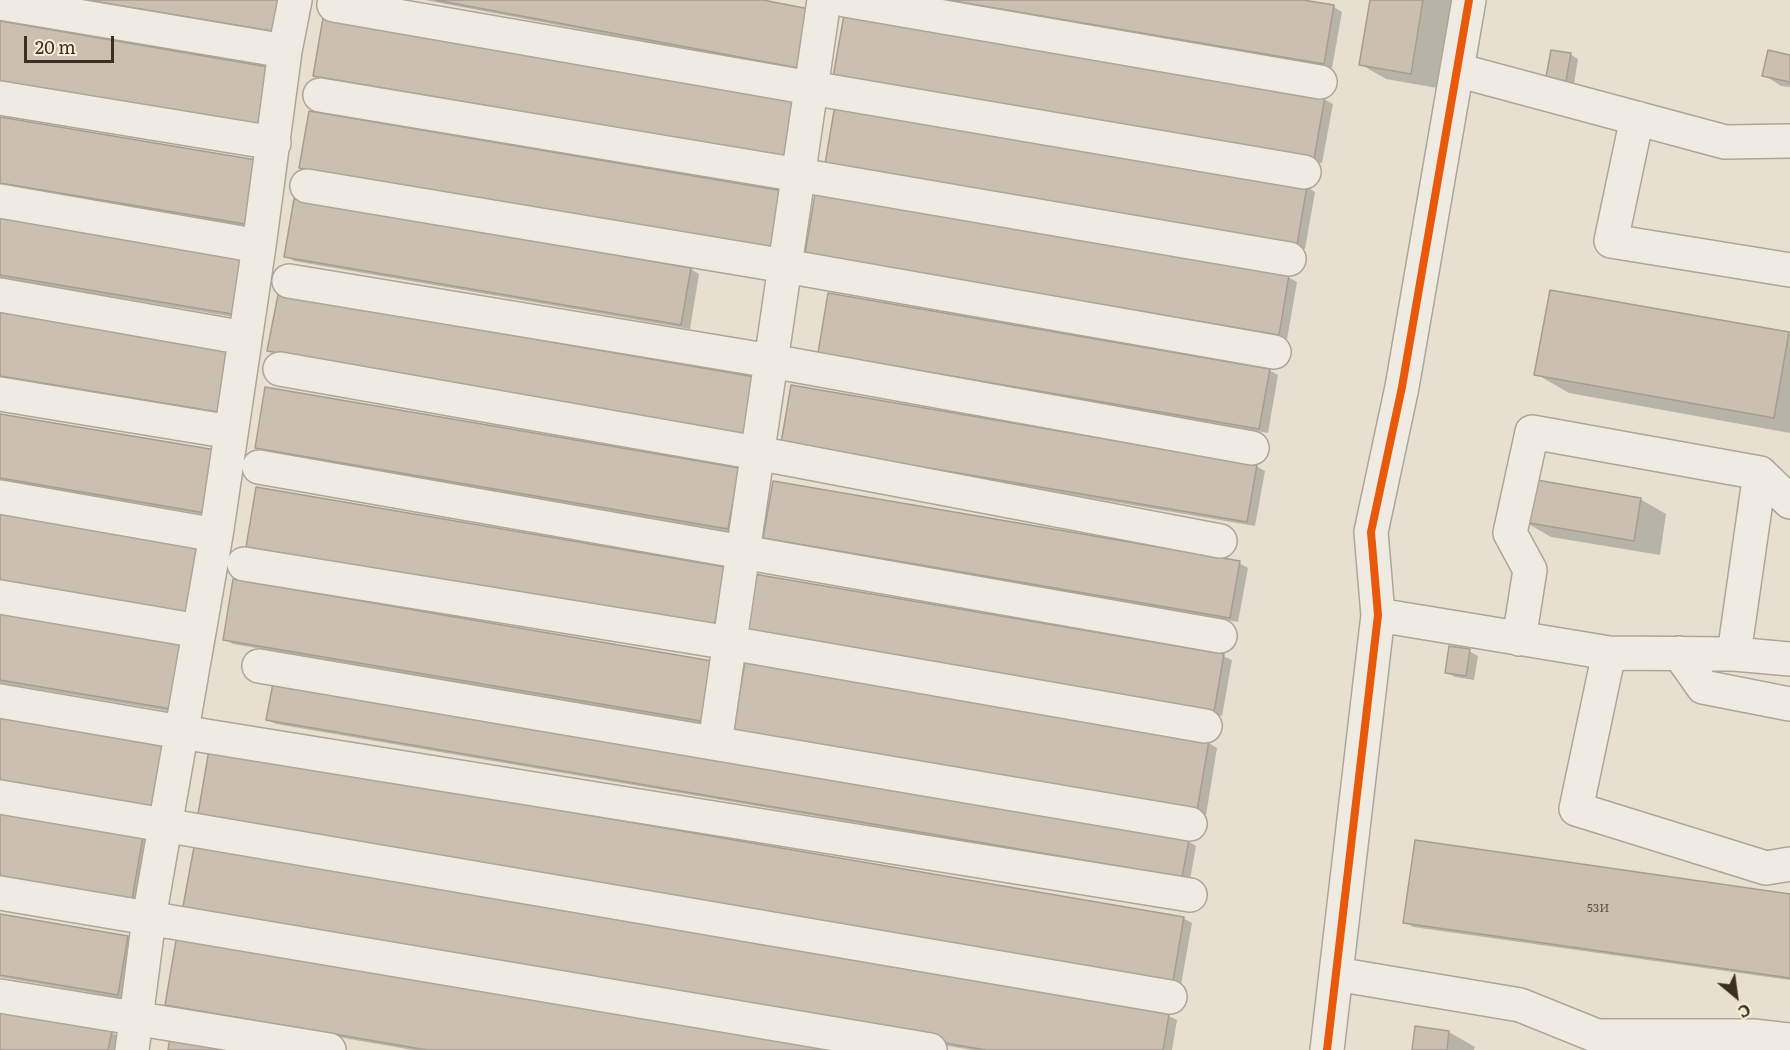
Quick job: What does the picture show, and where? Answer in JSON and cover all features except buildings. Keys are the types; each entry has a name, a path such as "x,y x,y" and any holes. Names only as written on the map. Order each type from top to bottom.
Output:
{"street":[{"path":"132,1050 149,918 216,535 274,143 285,51 295,0"},
{"path":"715,743 824,0"},
{"path":"845,0 1320,81"},
{"path":"1327,1050 1378,615 1371,532 1402,387 1469,0"},
{"path":"0,3 285,51"},
{"path":"334,5 1304,172"},
{"path":"1456,70 1725,142 1790,141"},
{"path":"320,95 1289,259"},
{"path":"0,99 274,143"},
{"path":"1637,118 1611,241 1790,270"},
{"path":"307,186 785,266 1274,352"},
{"path":"0,201 259,246"},
{"path":"290,281 771,361 1252,448"},
{"path":"0,295 245,338"},
{"path":"280,369 757,453 1220,541"},
{"path":"0,394 231,432"},
{"path":"1519,639 1530,570 1510,532 1532,432 1760,474 1790,502"},
{"path":"259,467 1220,636"},
{"path":"1734,654 1760,474"},
{"path":"0,497 216,535"},
{"path":"244,564 730,643 1205,726"},
{"path":"0,597 199,631"},
{"path":"1378,615 1609,653 1734,654 1790,659"},
{"path":"1609,653 1576,809 1766,868 1790,864"},
{"path":"1679,653 1703,687 1790,704"},
{"path":"259,666 1190,824"},
{"path":"0,701 1190,895"},
{"path":"0,797 1170,997"},
{"path":"0,893 930,1050"},
{"path":"1336,974 1520,1005 1597,1036 1753,1036 1790,1040"},
{"path":"0,996 328,1050"}],"cycle path":[{"path":"1327,1050 1378,615 1371,532 1402,387 1469,0"}]}
